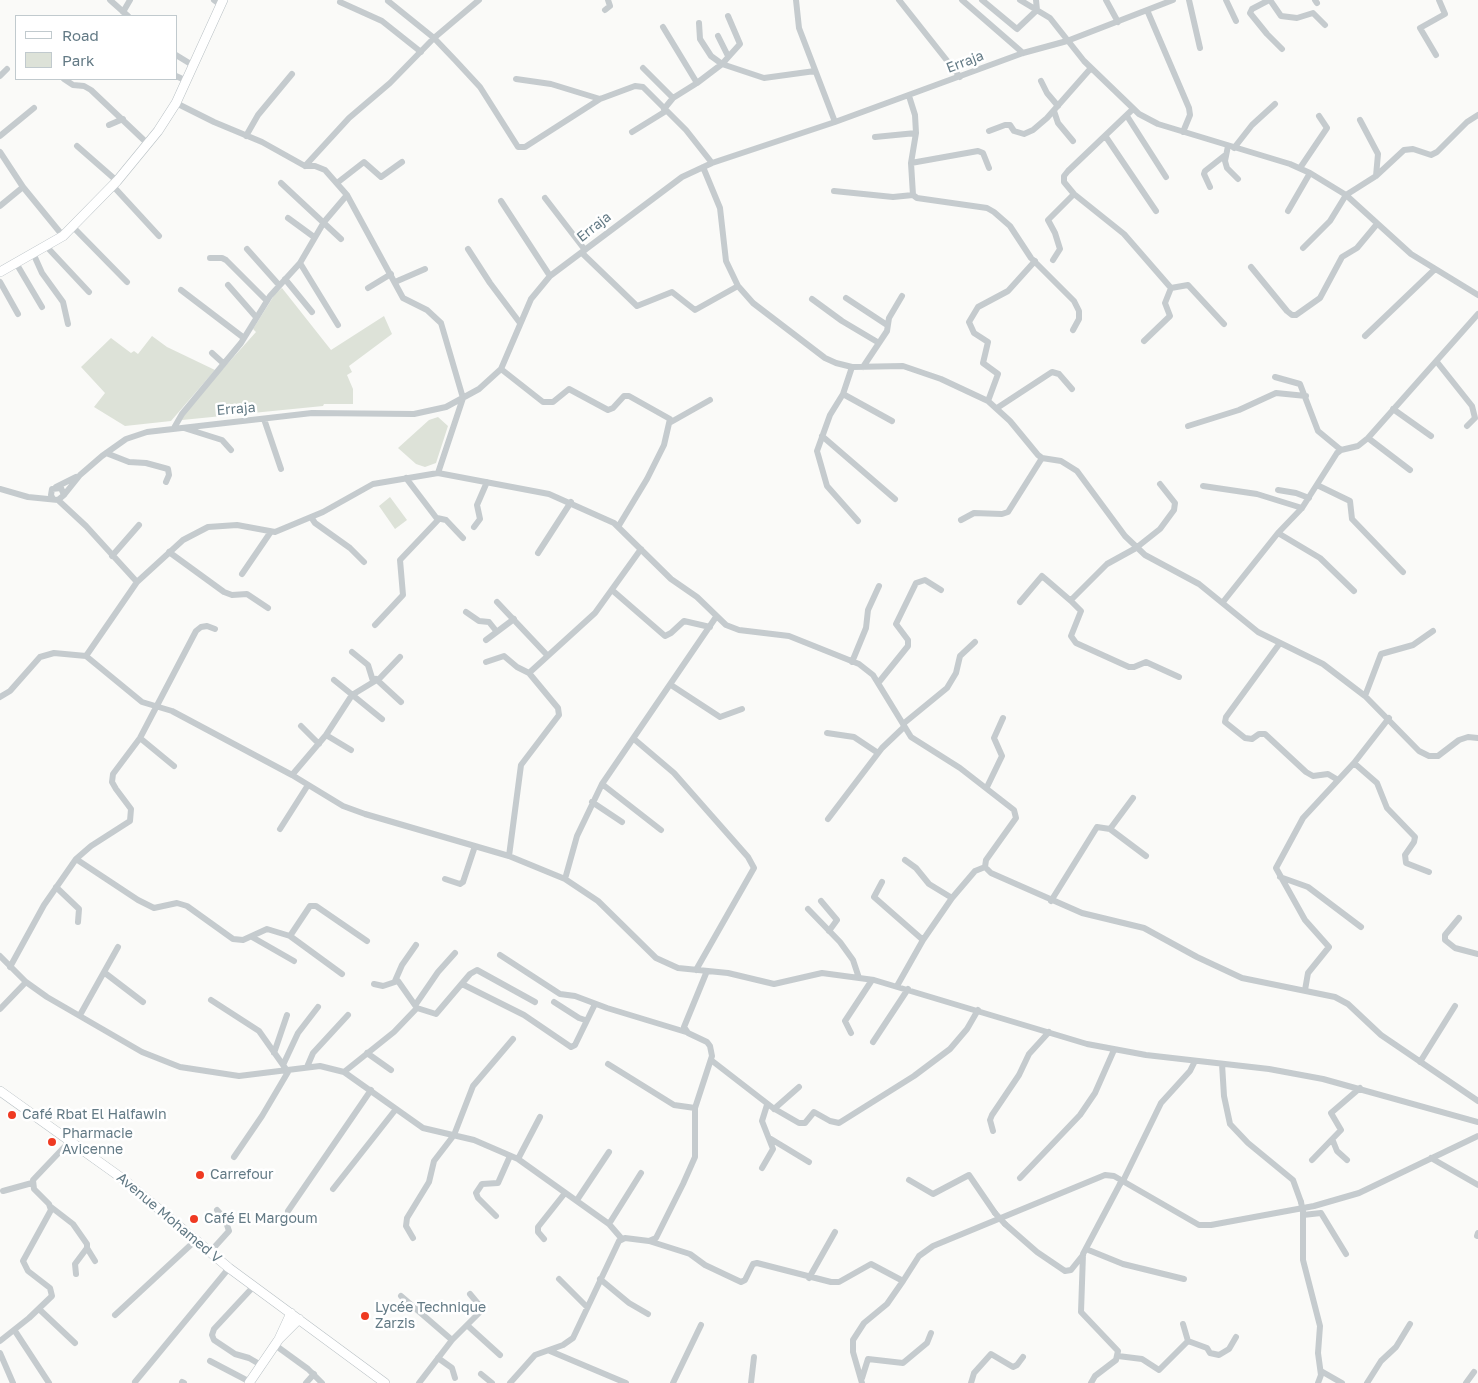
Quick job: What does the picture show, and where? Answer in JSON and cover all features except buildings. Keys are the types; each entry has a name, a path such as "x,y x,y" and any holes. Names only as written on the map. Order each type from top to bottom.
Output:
{"main road":[{"path":"0,272 63,236 115,184 148,144 176,103 187,82 219,2"},
{"name":"Avenue Mohamed V","path":"0,1090 123,1179 230,1268 385,1383"},
{"path":"249,1382 295,1316"}],"street":[{"path":"110,0 126,14 130,0"},
{"path":"304,166 349,118 390,84 434,38 478,0"},
{"path":"605,10 610,6 608,0"},
{"path":"796,0 799,28 835,122"},
{"path":"899,0 960,77"},
{"path":"962,0 1023,54"},
{"path":"982,0 1017,29 1037,10"},
{"path":"1020,0 1050,18 1091,68 1134,110 1158,124 1300,168 1310,173 1346,195 1406,250 1434,270 1478,295"},
{"path":"1036,0 1037,10"},
{"path":"1106,0 1118,22"},
{"name":"Erraja","path":"80,475 106,453 126,439 136,435 182,427 312,413 414,414 446,407 479,389 501,370 531,299 550,276 682,177 712,163 835,122 1023,54 1067,41 1147,10 1156,3 1173,0"},
{"path":"1189,0 1200,48"},
{"path":"1226,0 1236,21"},
{"path":"1282,49 1250,13 1252,9 1269,0 1281,16 1297,18 1313,13 1325,25"},
{"path":"1436,55 1420,28 1445,14 1439,0"},
{"path":"388,1 434,38 480,88 518,147 524,147 600,99 639,85 686,130 712,163"},
{"path":"340,2 382,22 421,52"},
{"path":"1147,10 1189,108 1190,116 1183,132"},
{"path":"632,132 665,110 673,98 722,64 738,48 740,42 728,16"},
{"path":"699,23 700,39 711,56 722,64 764,78 815,71"},
{"path":"663,27 697,82"},
{"path":"718,36 728,56"},
{"path":"178,56 194,66"},
{"path":"643,68 673,98"},
{"path":"989,131 1010,125 1014,131 1024,134 1038,127 1091,68"},
{"path":"0,76 7,69"},
{"path":"246,136 258,115 292,74"},
{"path":"178,77 187,82"},
{"path":"516,78 551,84 600,99"},
{"path":"66,80 73,85 87,87 148,144"},
{"path":"1042,81 1056,108 1058,123 1073,141"},
{"path":"909,96 916,133 911,163 913,195"},
{"path":"176,103 304,166 319,167 347,195 407,302 427,310 441,323 463,398 438,473"},
{"path":"1210,187 1204,174 1205,170 1224,156 1252,125 1275,104"},
{"path":"0,136 34,108"},
{"path":"1134,110 1064,176 1064,182 1074,194 1124,234 1171,288"},
{"path":"1303,248 1330,221 1346,195 1376,176 1409,148 1424,154 1437,152 1467,122 1478,115"},
{"path":"1127,116 1166,177"},
{"path":"1300,168 1327,128 1319,116"},
{"path":"109,125 123,120"},
{"path":"1360,120 1378,154 1376,176"},
{"path":"875,137 916,133"},
{"path":"1106,137 1156,211"},
{"path":"77,146 115,184 159,236"},
{"path":"911,163 978,151 983,153 989,168"},
{"path":"0,152 23,187 63,236"},
{"path":"1224,156 1227,168 1238,179"},
{"path":"337,183 364,162 381,177 402,162"},
{"path":"703,167 720,208 726,261 738,286 753,303 826,358 852,367 903,366 942,379 988,401 997,408 1042,458 1061,460 1077,470 1136,548 1153,561 1199,584 1258,632 1323,664 1365,696 1389,718 1418,751 1429,756 1442,754 1464,738 1478,738"},
{"path":"1288,211 1310,173"},
{"path":"281,183 341,239"},
{"path":"0,206 23,187"},
{"path":"834,192 893,197 913,195 917,198 991,210 1010,226 1035,261 1074,302 1079,311 1079,319 1073,330"},
{"path":"1053,260 1060,250 1048,218 1074,194"},
{"path":"174,428 182,414 244,338 267,300 300,263 324,222 347,195"},
{"path":"544,198 583,251 637,306 672,292 695,310 738,286"},
{"path":"501,201 550,276"},
{"path":"288,218 314,237"},
{"path":"1251,268 1287,311 1292,315 1296,315 1320,298 1342,257 1357,248 1377,224"},
{"path":"73,227 127,282"},
{"path":"46,246 89,292"},
{"path":"247,249 279,286"},
{"path":"468,249 490,283 520,323"},
{"path":"33,253 42,273 63,302 68,324"},
{"path":"210,258 226,260 267,300"},
{"path":"988,401 998,374 983,363 988,342 974,333 969,322 978,307 1008,291 1035,261"},
{"path":"16,263 42,306"},
{"path":"300,263 338,326"},
{"path":"395,282 425,269"},
{"path":"1365,336 1434,270"},
{"path":"368,288 391,274"},
{"path":"285,279 312,312"},
{"path":"0,282 18,314"},
{"path":"1171,288 1188,285 1224,324"},
{"path":"228,286 256,317"},
{"path":"1144,341 1170,316 1165,300 1171,288"},
{"path":"181,290 244,338"},
{"path":"864,367 887,331 889,318 902,296"},
{"path":"846,298 887,325"},
{"path":"812,299 879,343"},
{"path":"1223,602 1278,533 1302,508 1340,450 1358,446 1368,438 1478,314"},
{"path":"212,353 223,363"},
{"path":"1437,362 1472,406 1475,418 1467,426"},
{"path":"852,367 843,394 830,415 817,451 827,486 858,521"},
{"path":"501,370 543,402 556,400 569,389 608,410 613,408 624,396 629,396 670,418 664,445 647,480 618,527"},
{"path":"997,408 1052,372 1059,374 1072,389"},
{"path":"1275,377 1300,384 1318,431 1340,450"},
{"path":"1188,426 1239,410 1276,393 1306,396"},
{"path":"843,394 892,421"},
{"path":"670,422 710,400"},
{"path":"1393,409 1431,436"},
{"path":"264,419 280,469"},
{"path":"182,427 222,440 231,450"},
{"path":"822,436 895,499"},
{"path":"1368,438 1410,470"},
{"path":"106,453 129,462 146,463 168,470 169,475 166,482"},
{"path":"962,520 974,513 1002,514 1008,512 1042,458"},
{"path":"86,656 137,582 190,535 214,525 237,525 270,532 311,517 369,486 438,473 532,490 571,502 607,519 618,527 671,579 697,597 726,625 739,630 789,636 865,668 879,682 903,725 914,739 987,788 1014,810 1016,818 986,860 985,867"},
{"path":"28,497 54,488 80,475"},
{"path":"0,489 28,497 59,498 80,475"},
{"path":"406,478 438,518 446,520 462,538"},
{"path":"474,527 480,519 478,505 487,482"},
{"path":"1071,600 1107,564 1136,548 1160,529 1176,506 1160,484"},
{"path":"1317,485 1350,501 1352,519 1404,572"},
{"path":"1203,486 1258,494 1302,508"},
{"path":"54,488 50,495 59,498 137,582"},
{"path":"54,488 61,488 59,498"},
{"path":"1278,490 1296,493 1309,498"},
{"path":"538,553 571,502"},
{"path":"311,517 315,523 350,548 364,562"},
{"path":"375,625 403,595 400,560 437,522 438,518"},
{"path":"112,556 139,525"},
{"path":"242,574 270,532"},
{"path":"1278,533 1320,558 1354,591"},
{"path":"529,673 595,613 641,549"},
{"path":"169,552 224,592 232,595 247,594 268,608"},
{"path":"1020,602 1041,576 1082,611 1071,634 1076,643 1129,667 1146,662 1179,677"},
{"path":"879,682 908,646 908,640 896,624 916,583 925,580 941,590"},
{"path":"852,662 866,628 868,610 879,586"},
{"path":"612,590 665,636 684,621 710,627"},
{"path":"497,602 547,655"},
{"path":"466,612 479,622 489,622 497,632"},
{"path":"565,879 577,836 602,784 716,617"},
{"path":"486,640 514,619"},
{"path":"10,967 56,887 76,859 91,846 125,826 130,821 131,809 112,782 112,774 140,738 158,707 196,631 201,627 207,626 215,629"},
{"path":"1365,696 1381,654 1413,645 1433,631"},
{"path":"828,819 903,725 947,688 956,673 960,656 975,642"},
{"path":"1280,643 1226,717 1225,722 1245,738 1252,739 1259,734 1265,734 1306,772 1313,776 1328,774 1338,780"},
{"path":"352,652 368,665 375,680 401,702"},
{"path":"0,698 10,691 40,656 54,653 86,656 142,702 172,711 292,775 354,811 509,856 565,879 598,901 656,958 678,968 728,973 774,984 822,974 872,980 908,989 1087,1044 1114,1050 1296,1074 1360,1088 1478,1122"},
{"path":"486,662 504,656 517,668 529,673 558,708 559,715 521,765 509,856"},
{"path":"292,775 326,735 352,695 390,669 400,657"},
{"path":"334,680 382,719"},
{"path":"671,685 720,717 742,709"},
{"path":"987,788 1002,756 994,738 1002,718"},
{"path":"1305,990 1308,974 1329,947 1305,920 1276,868 1298,827 1310,810 1354,763 1389,718"},
{"path":"301,726 319,744"},
{"path":"827,733 854,737 878,754"},
{"path":"326,735 351,750"},
{"path":"140,738 174,766"},
{"path":"634,738 674,773 748,857 754,868 696,970"},
{"path":"1354,763 1377,783 1387,808 1415,837 1414,842 1404,857 1406,863 1429,872"},
{"path":"280,829 308,784"},
{"path":"602,784 661,830"},
{"path":"1110,829 1133,798"},
{"path":"592,802 622,822"},
{"path":"1051,901 1087,846 1094,829 1101,826 1110,829 1146,856"},
{"path":"445,879 460,884 463,882 475,846"},
{"path":"76,859 154,908 180,904 233,939 244,940 261,931 272,929 290,936 342,974"},
{"path":"906,860 916,868 929,884 952,898"},
{"path":"897,986 923,940 952,898 975,871 985,867"},
{"path":"985,867 1003,880 1082,914 1144,928 1197,957 1242,978 1329,994 1341,1000 1371,1028 1478,1101"},
{"path":"1280,876 1308,887 1361,927"},
{"path":"882,882 874,897 923,940"},
{"path":"56,887 79,909 78,922"},
{"path":"821,901 837,920 829,931"},
{"path":"290,936 310,906 316,906 367,942"},
{"path":"808,909 849,954 859,978"},
{"path":"1459,918 1445,935 1445,940 1455,948 1478,954"},
{"path":"252,937 294,961"},
{"path":"374,984 383,986 395,981 402,965 416,945"},
{"path":"80,1015 118,947"},
{"path":"344,1072 394,1032 417,1006 438,972 455,954"},
{"path":"500,955 554,992 575,996 686,1032 707,1042 712,1051 696,1108 695,1157 659,1234 649,1241"},
{"path":"0,956 26,982 47,997 142,1052 180,1066 238,1076 288,1072 320,1066 344,1072 423,1128 474,1140 518,1159 609,1224 622,1239"},
{"path":"395,981 399,982 417,1006 436,1014 472,972 480,970 535,1002"},
{"path":"686,1032 685,1025 707,971"},
{"path":"105,973 143,1002"},
{"path":"851,1033 845,1022 872,980"},
{"path":"0,1009 26,982"},
{"path":"462,984 524,1015 571,1047 575,1045 585,1020 595,1004"},
{"path":"873,1042 908,989"},
{"path":"211,1000 259,1031 288,1072"},
{"path":"554,1002 585,1020"},
{"path":"1420,1062 1455,1006"},
{"path":"283,1065 298,1033 318,1007"},
{"path":"711,1060 768,1105 801,1123 814,1112 830,1121 839,1123 914,1076 950,1050 967,1029 978,1010"},
{"path":"274,1053 286,1015"},
{"path":"307,1067 313,1053 348,1015"},
{"path":"993,1131 990,1120 992,1115 1019,1075 1029,1054 1049,1032"},
{"path":"413,1238 406,1226 407,1218 429,1182 434,1162 454,1135 473,1086 513,1039"},
{"path":"1020,1178 1080,1115 1095,1093 1114,1050"},
{"path":"368,1052 391,1070"},
{"path":"909,1180 933,1194 969,1175 995,1213 1005,1224 1036,1252 1065,1271 1071,1270 1085,1252 1161,1103 1190,1071 1194,1061"},
{"path":"608,1064 674,1105 696,1108"},
{"path":"1222,1064 1224,1096 1230,1124 1248,1143 1292,1180 1301,1202 1304,1213 1304,1260 1319,1321 1318,1354 1321,1371 1318,1383"},
{"path":"234,1157 262,1116 288,1072"},
{"path":"774,1109 798,1087"},
{"path":"1312,1160 1333,1141 1341,1130 1331,1113 1360,1088"},
{"path":"288,1211 371,1090"},
{"path":"762,1168 773,1149 771,1139 762,1121 768,1105"},
{"path":"333,1189 396,1109"},
{"path":"518,1159 540,1117"},
{"path":"862,1381 853,1352 853,1340 864,1323 887,1304 900,1280 919,1256 932,1246 1105,1175 1114,1176 1199,1225 1211,1226 1314,1206 1359,1193 1478,1136"},
{"path":"771,1139 809,1162"},
{"path":"3,1190 32,1182 70,1141"},
{"path":"1333,1141 1337,1151 1347,1160"},
{"path":"577,1200 609,1152"},
{"path":"496,1216 478,1198 476,1193 482,1184 498,1182 510,1156"},
{"path":"1431,1158 1478,1185"},
{"path":"609,1224 641,1173"},
{"path":"32,1182 34,1189 51,1207 76,1226 95,1261"},
{"path":"544,1239 538,1232 538,1227 565,1193"},
{"path":"0,1340 15,1331 50,1298 52,1292 48,1286 28,1271 23,1261 51,1207"},
{"path":"210,1252 228,1231 225,1219 216,1210"},
{"path":"1304,1213 1321,1213 1346,1254"},
{"path":"809,1278 835,1232"},
{"path":"622,1239 649,1241 690,1254 705,1265 741,1282 745,1280 753,1264 757,1263 809,1278 838,1282 871,1264 900,1280"},
{"path":"510,1383 535,1355 550,1351 573,1338 600,1279 622,1239"},
{"path":"115,1315 196,1240"},
{"path":"76,1274 75,1264 87,1248"},
{"path":"1085,1252 1123,1264 1184,1279"},
{"path":"1085,1252 1081,1312 1118,1351 1118,1356"},
{"path":"135,1382 230,1268"},
{"path":"600,1279 628,1303 648,1314"},
{"path":"559,1280 587,1307"},
{"path":"254,1286 214,1329 212,1336 214,1340 235,1354 249,1358 261,1365"},
{"path":"419,1383 452,1340 468,1326 481,1308 470,1294"},
{"path":"401,1296 452,1340"},
{"path":"39,1308 75,1343"},
{"path":"1183,1324 1188,1341"},
{"path":"1367,1383 1381,1361 1396,1347 1410,1324"},
{"path":"673,1383 701,1325"},
{"path":"468,1326 500,1355"},
{"path":"15,1331 49,1383"},
{"path":"862,1381 868,1359 903,1363 927,1343 931,1333"},
{"path":"1188,1341 1207,1348 1210,1353 1219,1354 1229,1349 1236,1337"},
{"path":"1091,1383 1095,1376 1118,1356 1142,1359 1159,1370 1188,1341"},
{"path":"277,1342 322,1383"},
{"path":"550,1351 626,1383"},
{"path":"0,1353 13,1383"},
{"path":"971,1383 974,1373 991,1354 1013,1366 1017,1365 1023,1357"},
{"path":"751,1383 754,1357"},
{"path":"438,1358 452,1368 455,1378"},
{"path":"210,1361 249,1382"},
{"path":"1321,1371 1342,1383"},
{"path":"1466,1383 1474,1372"},
{"path":"306,1383 314,1374"},
{"path":"481,1374 492,1383"}],"green space":[{"path":"282,288 331,350 384,316 392,334 349,366 352,372 347,375 353,389 353,404 324,404 323,406 182,420 182,417 212,381 256,332 253,329 275,294"},
{"path":"152,336 167,347 215,370 171,421 125,426 94,407 105,393 81,367 111,338 131,353 134,351 138,354"},
{"path":"438,417 448,426 436,463 425,467 416,464 398,448 429,420"},
{"path":"390,497 407,520 395,529 379,506"}],"place":[{"name":"Café Rbat El Halfawin","path":"12,1115"},
{"name":"Pharmacie Avicenne","path":"52,1142"},
{"name":"Carrefour","path":"200,1175"},
{"name":"Café El Margoum","path":"194,1219"},
{"name":"Lycée Technique Zarzis","path":"365,1316"}]}
